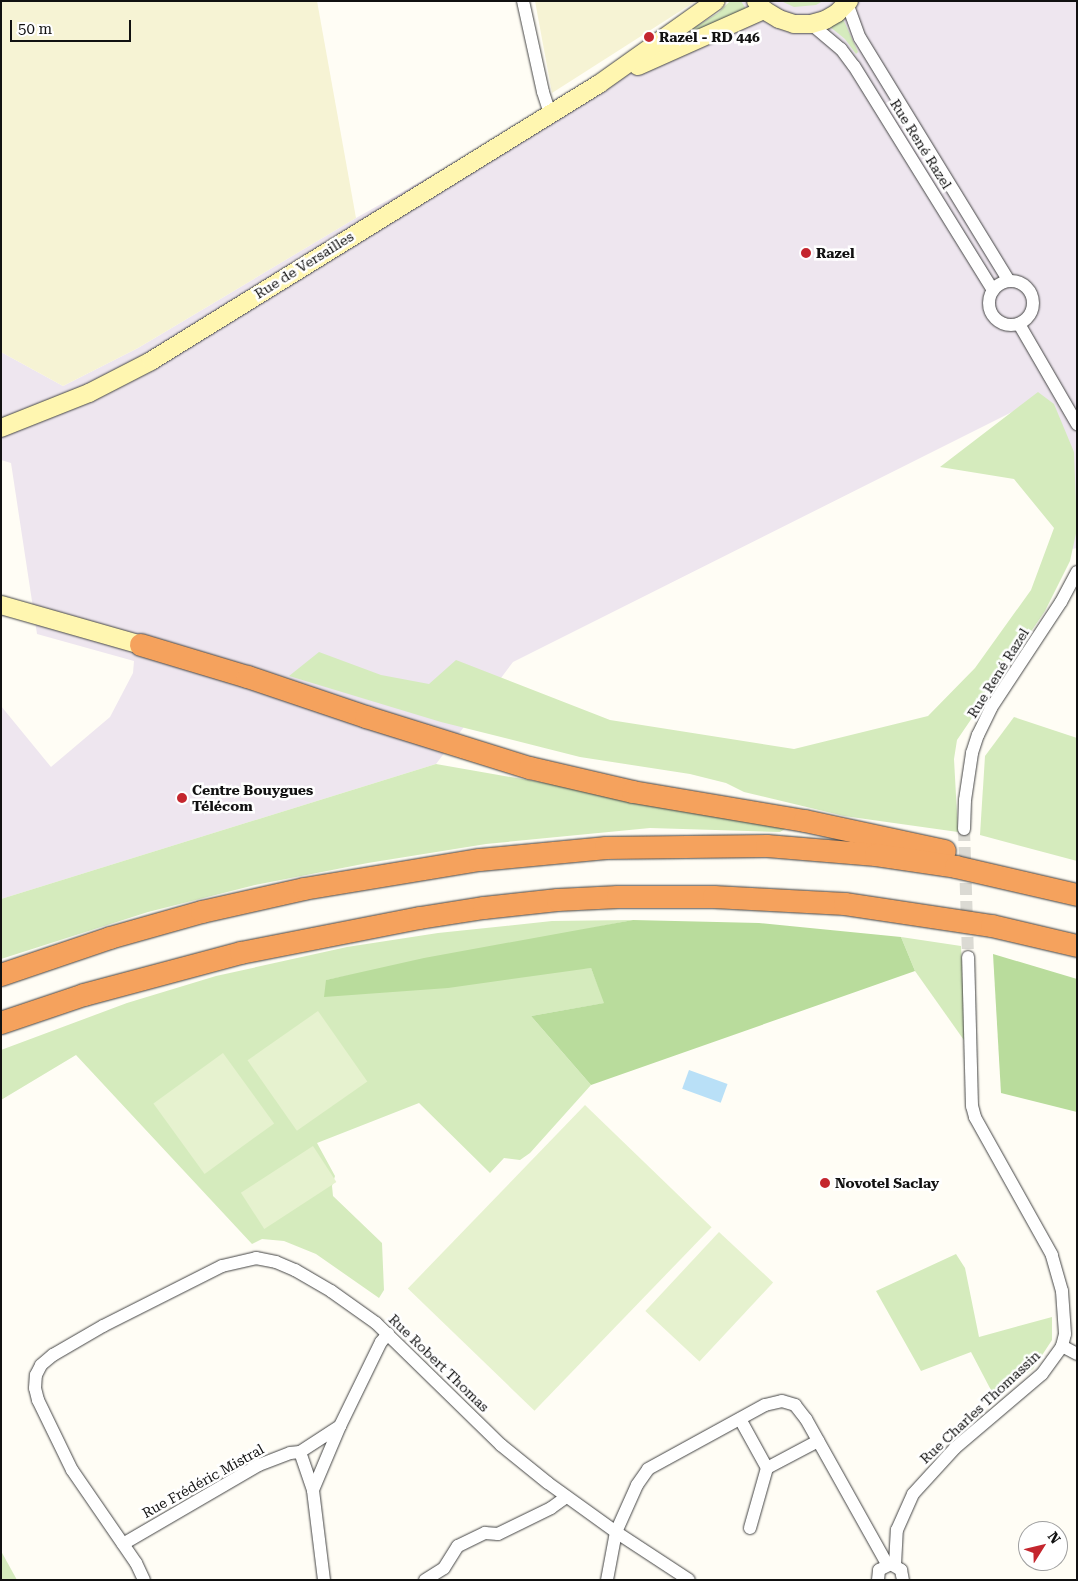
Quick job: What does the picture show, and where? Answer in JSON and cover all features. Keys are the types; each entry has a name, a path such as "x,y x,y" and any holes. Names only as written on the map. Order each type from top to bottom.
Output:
{"highway":[{"path":"137,644 248,676 366,717 530,768 633,792 805,821 949,852 979,872"},
{"path":"1,974 110,938 202,912 404,872 545,853 651,846 767,846 876,855 956,866 1077,895"},
{"path":"1,1023 84,995 241,953 420,918 484,908 558,900 714,896 845,904 992,926 1077,946"}],"main road":[{"name":"Rue de Versailles","path":"1,428 89,393 151,361 599,84 716,1"},
{"path":"760,6 779,19 794,24 811,24 825,20 848,2"},
{"name":"Rue de Versailles","path":"599,84 760,6"},
{"path":"1,605 137,644"}],"street":[{"path":"524,1 543,92 550,113"},
{"name":"Rue René Razel","path":"848,2 860,38 1009,281 1026,287 1032,300 1030,314 1019,324"},
{"name":"Rue René Razel","path":"811,24 841,49 854,66 993,290"},
{"path":"1009,281 1002,283 993,290 990,296 989,306 994,317 1003,324 1019,324 1077,424"},
{"name":"Rue René Razel","path":"964,829 970,762 978,735 991,708 1061,602 1077,572"},
{"name":"Rue Charles Thomassin","path":"891,1565 897,1530 913,1494 955,1448 1042,1374 1062,1346 1066,1334 1062,1291 1052,1254 975,1117 972,1106 968,957"},
{"name":"Rue Robert Thomas","path":"123,1544 72,1470 45,1415 35,1388 36,1375 41,1365 53,1355 103,1326 222,1266 256,1258 276,1262 296,1270 331,1291 388,1334 502,1444 566,1497 689,1580"},
{"path":"313,1490 340,1426 380,1342 388,1334"},
{"path":"1062,1346 1077,1354"},
{"path":"607,1580 616,1532 637,1485 648,1470 774,1402 788,1402 801,1411 891,1565 901,1570 903,1580"},
{"path":"740,1419 767,1468 750,1528"},
{"name":"Rue Frédéric Mistral","path":"123,1544 260,1465 290,1452 300,1452 340,1426"},
{"path":"767,1468 818,1441"},
{"path":"300,1452 313,1490 324,1580"},
{"path":"425,1580 444,1568 458,1546 485,1533 498,1534 550,1508 566,1497"},
{"path":"123,1544 144,1580"},
{"path":"875,1579 879,1570 891,1565"}],"shaded area":[{"path":"1,1 317,1 356,218 138,348 63,386 1,352"},
{"path":"535,1 696,1 552,93"},
{"path":"740,1 1077,1 1077,548 1072,549 1016,410 513,662 436,764 1,899 1,706 51,767 110,717 133,673 134,661 37,634 11,463 1,460 1,352 63,386 138,348 356,218"}],"green space":[{"path":"730,1 741,1 746,9 687,35 688,32 718,13"},
{"path":"781,1 823,1 816,5 794,7"},
{"path":"843,19 858,52 856,54 845,39 829,26"},
{"path":"1038,392 1054,404 1074,452 1077,529 1070,561 1045,611 957,740 954,759 958,832 844,816 744,792 726,783 690,774 580,757 441,722 289,676 319,652 381,675 429,684 456,660 610,720 794,749 928,716 975,668 1031,590 1054,528 1014,479 940,467"},
{"path":"1014,717 1077,738 1077,861 980,835 985,756"},
{"path":"436,764 785,825 785,829 780,832 650,828 486,844 368,863 255,885 148,912 1,959 1,899"},
{"path":"633,920 326,980 591,968 605,1003 531,1016 591,1085 530,1153 520,1160 504,1158 490,1173 419,1103 317,1143 335,1176 332,1186 333,1196 382,1243 384,1290 379,1298 316,1254 284,1241 262,1239 252,1244 76,1055 1,1100 1,1050 127,1003 216,976 347,947 438,933 552,921"},
{"path":"633,920 759,923 901,937 915,971 591,1085 531,1016 604,1003 591,968 448,988 324,997 326,980 424,958"},
{"path":"901,937 961,946 966,1043 915,971"},
{"path":"993,954 1077,979 1077,1112 1001,1093"},
{"path":"318,1011 367,1081 297,1131 248,1060"},
{"path":"223,1053 274,1123 205,1174 153,1104"},
{"path":"585,1105 712,1227 534,1411 408,1288"},
{"path":"313,1146 336,1182 264,1229 241,1193"},
{"path":"719,1232 773,1282 699,1361 645,1311"},
{"path":"956,1254 965,1268 979,1337 1052,1317 1052,1340 1033,1369 993,1394 971,1352 921,1371 876,1291"},
{"path":"1,1551 17,1580 1,1580"}],"water":[{"path":"689,1070 728,1084 721,1103 682,1089"}],"tunnel":[{"path":"964,829 968,957"}],"place":[{"name":"Razel - RD 446","path":"649,37"},
{"name":"Razel","path":"806,253"},
{"name":"Centre Bouygues Télécom","path":"182,798"},
{"name":"Novotel Saclay","path":"825,1183"}]}
